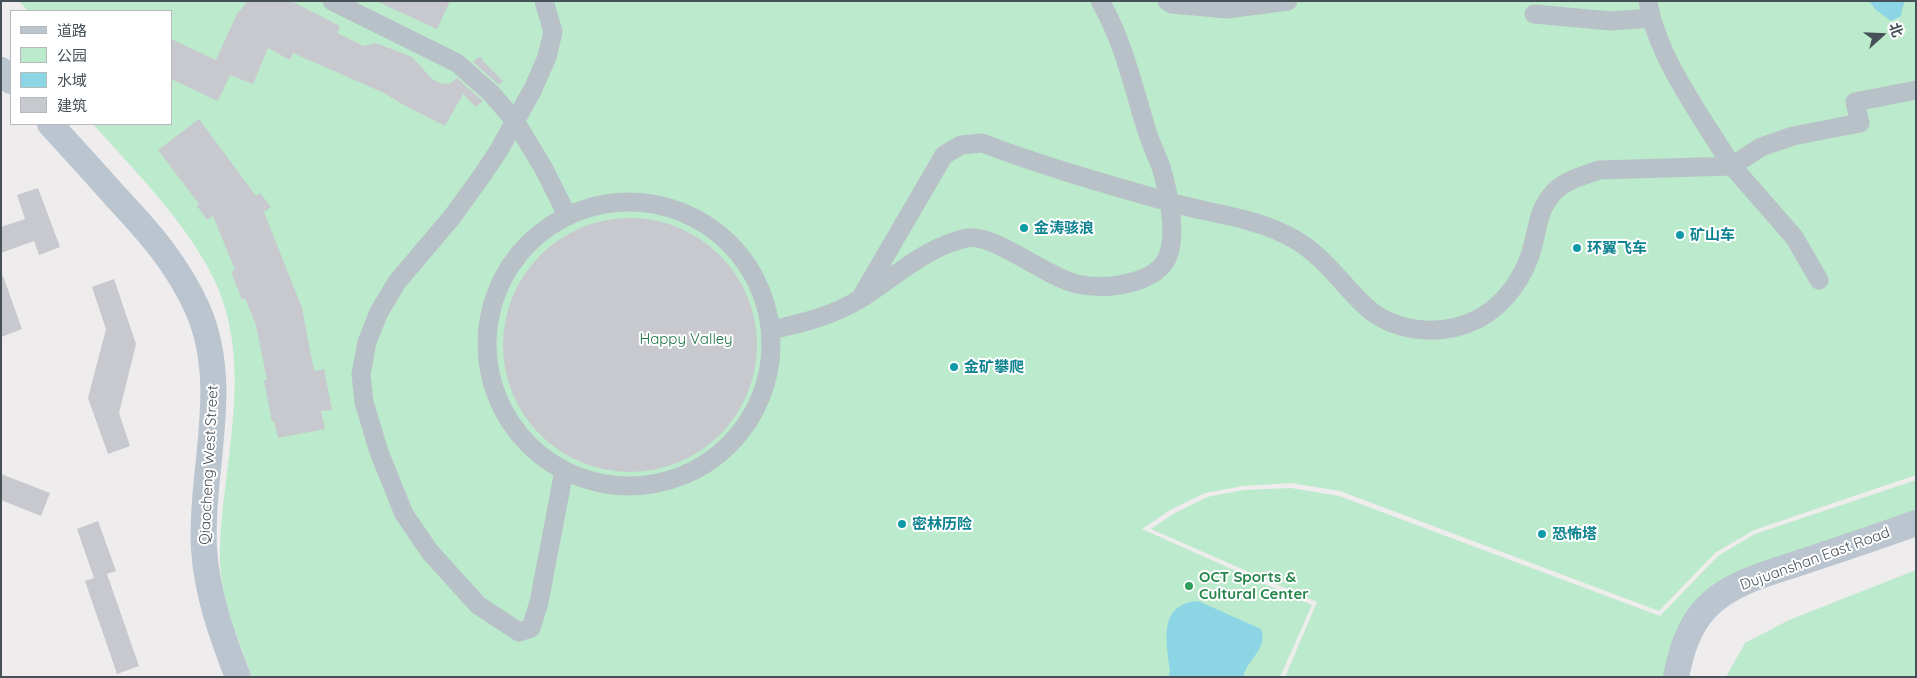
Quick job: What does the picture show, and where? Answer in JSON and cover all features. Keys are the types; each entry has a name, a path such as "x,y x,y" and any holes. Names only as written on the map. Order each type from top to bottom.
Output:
{"street":[{"path":"332,1 457,63 490,93 515,121 544,169 567,215"},
{"path":"544,1 552,32 548,57 498,150 452,217 397,282 379,312 367,342 361,374 364,402 379,452 404,514 430,552 478,606 519,632 531,628 539,602 564,471"},
{"path":"771,330 809,322 839,311 937,249 969,237 981,238 998,244 1050,275 1077,284 1118,286 1144,279 1158,270 1168,256 1171,235 1170,202 1161,167 1147,131 1120,45 1100,1"},
{"path":"1167,1 1172,4 1227,9 1288,1"},
{"path":"1534,14 1610,21 1650,10 1663,49 1732,166 1794,237 1819,280"},
{"path":"1,70 10,80"},
{"path":"860,299 944,156 961,145 982,143 1170,202 1252,221 1274,229 1314,253 1331,268 1360,302 1377,316 1397,325 1418,330 1439,331 1460,327 1480,318 1509,293 1527,264 1542,208 1556,189 1579,177 1599,170 1732,166 1761,147 1793,136 1860,123 1856,102 1916,90"},
{"name":"Qiaocheng West Street","path":"51,125 154,238 180,273 198,311 210,348 214,383 204,549 219,627 238,677"},
{"path":"610,202 656,203 699,219 735,248 759,286 771,330 769,374 754,414 727,448 700,469 668,482 635,487 598,483 564,471 532,448 508,417 492,381 487,342 493,303 509,267 534,237 567,215 610,202"},
{"name":"Dujuanshan East Road","path":"1676,677 1685,642 1695,622 1719,596 1755,578 1916,523"}],"green space":[{"name":"Happy Valley","path":"19,1 1916,1 1916,475 1754,530 1715,553 1659,611 1340,491 1291,483 1243,486 1205,493 1170,510 1142,529 1312,605 1280,677 252,677 225,598 220,566 222,515 234,413 235,379 233,345 226,312 214,279 189,237 159,198 94,125 172,125 172,10 27,10"},
{"path":"1916,480 1916,519 1735,582 1672,677 1285,677 1317,602 1151,529 1173,514 1207,497 1244,490 1291,488 1339,496 1660,616 1718,556 1755,534"},
{"path":"1916,570 1916,677 1726,677 1745,643 1789,620"}],"water":[{"path":"1869,1 1905,1 1901,16 1891,21 1876,10"},
{"path":"1198,601 1261,629 1262,642 1260,648 1245,670 1243,677 1168,677 1170,671 1167,637 1170,617 1176,609 1185,604"}],"building":[{"path":"248,1 291,1 340,26 337,33 364,46 376,43 412,57 433,80 442,84 451,83 457,78 483,101 476,107 463,94 445,126 384,93 293,53 290,60 268,48 253,84 230,75 218,101 172,79 172,39 216,60 237,14"},
{"path":"376,1 450,1 437,29"},
{"path":"479,57 483,58 482,60 503,81 499,85 473,62"},
{"path":"199,119 256,196 260,193 271,207 264,212 302,308 314,371 324,369 332,410 321,411 325,429 278,438 274,421 272,422 264,380 267,380 256,325 245,298 242,300 231,272 235,270 213,216 207,220 197,206 199,204 158,150"},
{"path":"38,188 60,247 39,255 34,241 1,253 1,227 25,219 17,195"},
{"path":"630,218 655,221 679,228 690,233 720,255 742,285 747,296 754,320 757,345 754,370 747,394 742,405 720,435 690,457 679,462 655,469 630,472 605,469 581,462 570,457 540,435 518,405 513,394 506,370 503,345 506,320 513,296 518,285 540,255 570,233 581,228 605,221"},
{"path":"1,276 3,276 22,329 1,337"},
{"path":"114,279 136,344 119,413 130,446 108,454 88,398 106,329 92,287"},
{"path":"1,474 50,493 41,516 1,500"},
{"path":"98,521 116,571 103,575 107,574 139,666 117,674 85,581 94,578 77,529"}],"place":[{"name":"金涛骇浪","path":"1024,228"},
{"name":"矿山车","path":"1680,235"},
{"name":"环翼飞车","path":"1577,248"},
{"name":"金矿攀爬","path":"954,367"},
{"name":"密林历险","path":"902,524"},
{"name":"恐怖塔","path":"1542,534"},
{"name":"OCT Sports & Cultural Center","path":"1189,586"}]}
